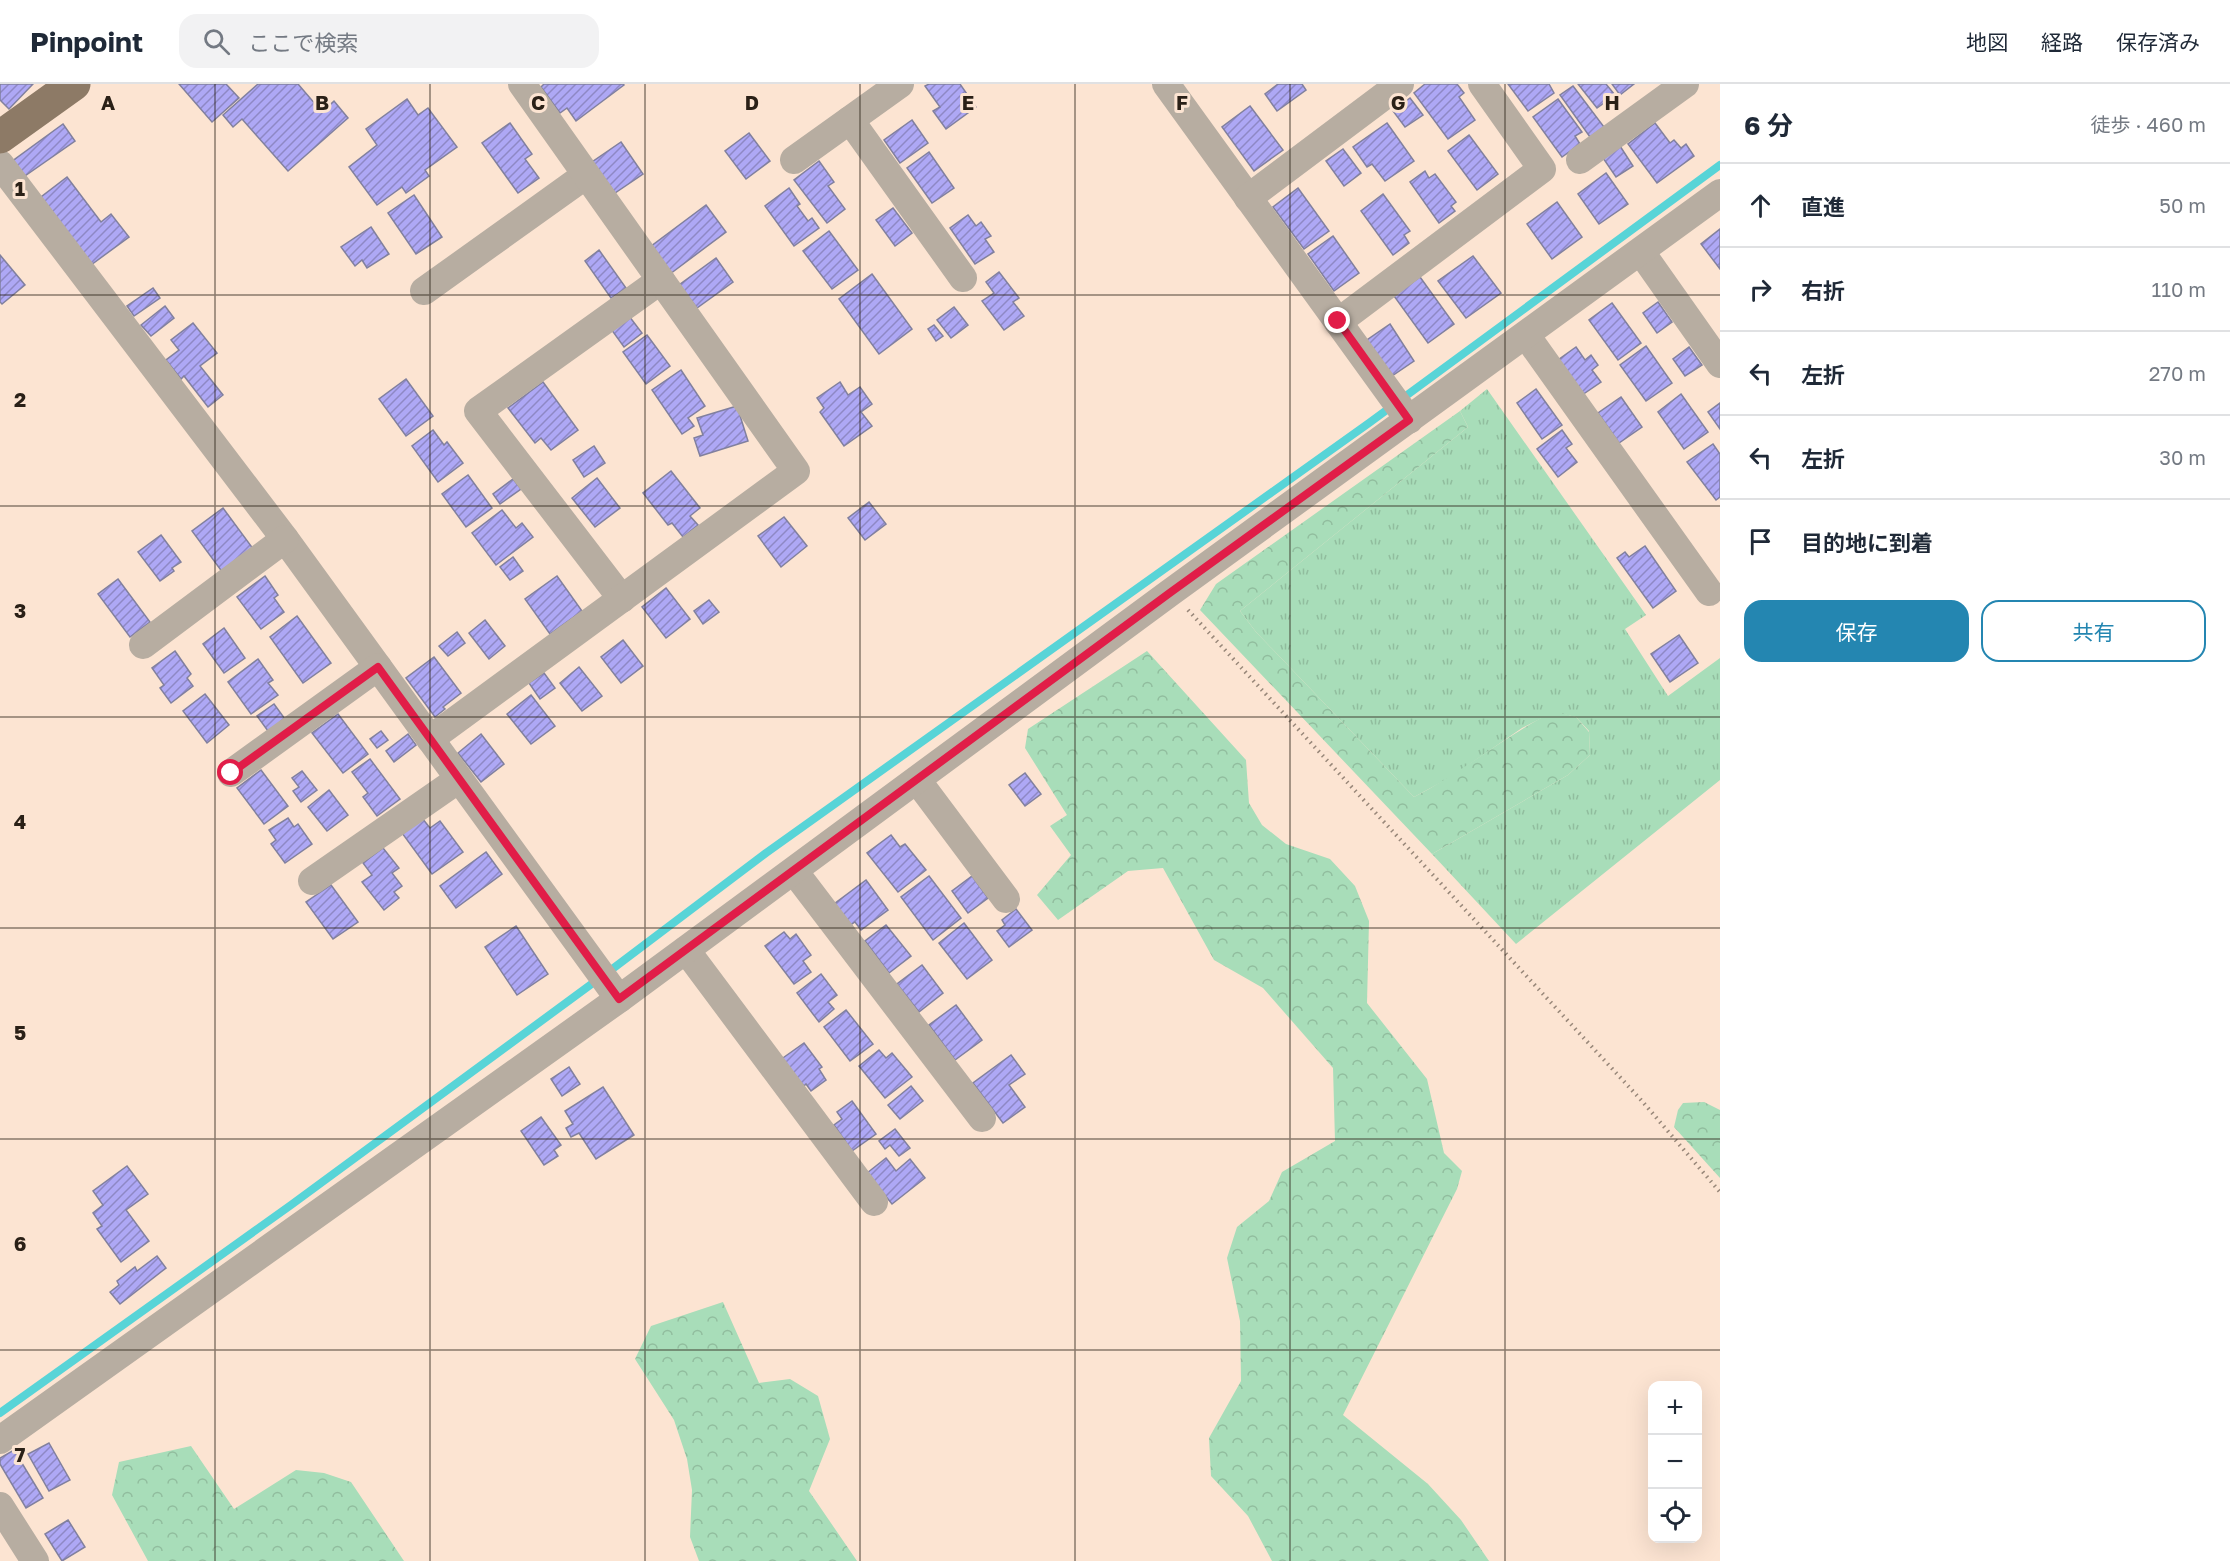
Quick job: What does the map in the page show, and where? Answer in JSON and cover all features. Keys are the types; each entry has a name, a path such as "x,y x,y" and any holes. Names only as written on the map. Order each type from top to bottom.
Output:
{"main road":[{"path":"0,137 74,84"}],"street":[{"path":"430,739 796,471 522,84"},
{"path":"794,160 900,84"},
{"path":"1166,84 1399,407"},
{"path":"1248,198 1400,84"},
{"path":"1338,321 1542,169 1482,84"},
{"path":"1580,160 1685,84"},
{"path":"850,120 963,278"},
{"path":"0,164 285,539 608,984"},
{"path":"424,291 586,175"},
{"path":"0,1440 608,984 686,950 794,872 1171,592 1399,407 1526,335 1720,193"},
{"path":"1641,252 1720,364"},
{"path":"622,599 478,411 661,280"},
{"path":"1526,335 1709,592"},
{"path":"143,645 285,539"},
{"path":"231,773 378,667"},
{"path":"312,880 459,779"},
{"path":"917,780 1006,899"},
{"path":"794,872 982,1118"},
{"path":"686,950 874,1202"},
{"path":"0,1506 34,1561"}],"path":[{"path":"1171,592 1642,1101 1720,1192"}],"green space":[{"path":"1487,389 1646,615 1625,629 1668,696 1720,658 1720,780 1516,944 1432,854 1568,775 1590,755 1589,731 1576,717 1554,712 1522,728 1451,777 1414,797 1256,632 1240,611 1468,427 1460,411"},
{"path":"1460,411 1468,427 1240,611 1256,632 1414,797 1450,777 1518,731 1554,711 1576,717 1589,732 1590,755 1568,775 1432,854 1200,610 1216,584"},
{"path":"1147,651 1246,760 1249,803 1262,825 1286,844 1330,859 1355,886 1369,921 1367,1003 1427,1079 1444,1153 1462,1171 1457,1189 1343,1415 1428,1484 1461,1520 1489,1561 1272,1561 1248,1516 1211,1476 1209,1438 1241,1381 1240,1321 1227,1258 1237,1227 1269,1201 1282,1172 1335,1141 1333,1068 1263,988 1214,960 1163,868 1128,871 1058,920 1037,895 1071,855 1050,826 1067,815 1025,748 1028,729"},
{"path":"1704,1102 1720,1110 1720,1178 1674,1127 1678,1110 1683,1103"},
{"path":"723,1302 759,1383 790,1379 818,1396 830,1439 809,1491 857,1561 699,1561 690,1537 692,1490 687,1459 674,1420 635,1359 651,1326"},
{"path":"191,1446 234,1509 296,1470 324,1473 351,1482 404,1561 148,1561 112,1495 119,1462"}],"building":[{"path":"0,84 33,84 9,109 0,100"},
{"path":"179,84 226,84 239,98 212,122"},
{"path":"258,84 298,84 322,112 334,101 348,118 288,171 242,119 233,127 223,115"},
{"path":"544,84 624,85 576,121 567,108 560,113 541,87"},
{"path":"960,84 976,107 946,129 933,111 940,107 925,86"},
{"path":"1278,84 1302,84 1306,90 1277,111 1265,94"},
{"path":"1425,84 1457,84 1464,93 1459,97 1475,120 1448,139 1414,93"},
{"path":"1508,84 1549,84 1554,93 1528,111"},
{"path":"1578,84 1606,84 1615,95 1597,108"},
{"path":"1612,84 1634,84 1620,95"},
{"path":"1573,86 1604,127 1590,137 1560,95"},
{"path":"1410,98 1423,115 1405,127 1393,111"},
{"path":"407,99 418,115 428,108 457,147 425,170 429,176 406,193 402,187 377,205 349,167 377,145 366,129"},
{"path":"1558,99 1582,132 1575,136 1580,144 1562,157 1533,117"},
{"path":"1250,106 1283,150 1254,171 1222,127"},
{"path":"912,120 928,143 900,163 884,140"},
{"path":"510,123 532,154 525,159 539,178 518,193 482,143"},
{"path":"1387,123 1414,161 1385,181 1372,164 1367,167 1353,147"},
{"path":"1655,123 1670,143 1674,140 1681,148 1686,144 1694,156 1657,183 1628,144"},
{"path":"63,124 75,141 22,178 11,162"},
{"path":"749,133 770,161 746,179 725,151"},
{"path":"1469,135 1498,174 1477,190 1448,151"},
{"path":"621,142 643,174 615,193 592,162"},
{"path":"1620,146 1633,166 1616,177 1603,158"},
{"path":"1343,149 1361,173 1344,186 1326,161"},
{"path":"929,152 954,188 932,203 907,168"},
{"path":"819,161 834,182 828,186 845,209 827,223 794,180"},
{"path":"1425,171 1429,178 1435,174 1456,202 1451,206 1455,211 1439,223 1410,182"},
{"path":"1606,173 1628,204 1599,224 1578,194"},
{"path":"67,177 101,222 111,214 129,237 91,265 41,197"},
{"path":"789,188 800,204 797,206 808,221 812,218 819,228 794,246 765,206"},
{"path":"1298,188 1329,231 1304,249 1273,207"},
{"path":"1383,194 1410,231 1404,235 1409,243 1393,255 1361,211"},
{"path":"414,195 442,237 416,254 388,213"},
{"path":"1557,202 1582,237 1552,259 1527,224"},
{"path":"706,205 726,232 670,274 650,247"},
{"path":"893,208 912,233 895,246 876,220"},
{"path":"968,215 976,226 981,222 991,236 985,239 994,252 975,264 950,228"},
{"path":"371,227 389,254 367,268 362,260 355,266 341,247"},
{"path":"1720,229 1720,269 1701,244"},
{"path":"829,231 858,270 832,289 803,251"},
{"path":"1333,236 1359,273 1334,291 1308,254"},
{"path":"599,250 626,288 611,298 585,261"},
{"path":"0,255 25,285 2,304 0,302"},
{"path":"1473,256 1501,293 1466,318 1438,281"},
{"path":"716,258 733,282 697,308 679,285"},
{"path":"999,272 1019,298 1013,302 1024,316 1004,330 982,301 994,293 986,282"},
{"path":"872,274 912,329 879,354 839,299"},
{"path":"1420,277 1454,324 1428,343 1394,296"},
{"path":"153,288 160,298 134,316 127,306"},
{"path":"1658,302 1672,322 1657,333 1643,313"},
{"path":"1612,303 1641,343 1618,360 1589,320"},
{"path":"165,306 174,318 151,336 141,325"},
{"path":"954,307 968,325 951,338 937,320"},
{"path":"629,316 642,333 624,347 611,329"},
{"path":"193,323 217,353 200,366 223,395 208,407 184,376 181,379 166,360 179,350 171,340"},
{"path":"1390,324 1414,361 1389,378 1364,342"},
{"path":"934,325 943,336 936,341 928,329"},
{"path":"647,335 670,366 646,384 623,352"},
{"path":"1646,346 1672,383 1646,401 1620,365"},
{"path":"1576,347 1585,360 1591,355 1598,365 1592,370 1601,382 1582,395 1558,360"},
{"path":"1689,347 1702,365 1685,376 1673,359"},
{"path":"681,370 705,406 688,418 694,426 682,434 652,390"},
{"path":"406,379 433,416 406,436 379,399"},
{"path":"543,382 578,430 551,450 541,438 535,443 508,408"},
{"path":"840,382 848,395 860,387 872,404 861,412 872,426 844,446 820,412 824,408 817,398"},
{"path":"1536,389 1562,425 1542,439 1517,403"},
{"path":"1681,394 1708,432 1684,449 1658,412"},
{"path":"1621,397 1642,427 1619,443 1598,413"},
{"path":"1720,403 1720,429 1708,412"},
{"path":"737,406 748,441 700,456 694,438 703,435 697,418"},
{"path":"433,430 444,445 447,442 463,463 438,482 412,446"},
{"path":"1562,430 1572,444 1566,448 1577,462 1558,477 1537,449"},
{"path":"1713,444 1720,454 1720,497 1716,500 1687,462"},
{"path":"594,446 605,463 584,477 573,460"},
{"path":"671,471 700,508 690,516 698,525 683,537 672,523 668,525 643,493"},
{"path":"468,475 492,508 466,527 442,494"},
{"path":"597,478 620,508 595,527 572,498"},
{"path":"513,479 521,489 500,504 493,494"},
{"path":"869,502 886,524 865,540 848,518"},
{"path":"223,508 254,550 223,573 192,531"},
{"path":"502,510 516,528 522,523 533,537 496,565 472,533"},
{"path":"784,517 807,546 781,567 758,536"},
{"path":"161,535 181,562 172,568 174,571 160,581 138,552"},
{"path":"1645,546 1676,591 1653,608 1617,558 1625,552 1629,557"},
{"path":"513,557 523,571 510,580 500,567"},
{"path":"265,576 278,595 274,598 284,612 261,629 237,597"},
{"path":"557,576 582,611 550,634 525,599"},
{"path":"118,579 150,622 130,637 98,594"},
{"path":"666,588 690,619 666,638 642,607"},
{"path":"709,600 719,612 703,624 694,611"},
{"path":"297,616 331,663 303,683 270,637"},
{"path":"485,620 505,646 489,659 469,633"},
{"path":"224,628 245,658 224,673 203,644"},
{"path":"457,632 465,643 448,656 439,646"},
{"path":"1679,635 1698,663 1670,682 1651,654"},
{"path":"623,640 643,666 621,683 601,657"},
{"path":"175,651 191,674 187,678 193,686 171,703 160,688 164,685 152,668"},
{"path":"434,657 461,693 443,707 445,709 435,717 406,678"},
{"path":"258,659 273,680 268,683 278,695 251,714 228,682"},
{"path":"579,667 602,696 582,711 560,683"},
{"path":"544,673 555,688 540,699 529,683"},
{"path":"205,694 229,725 207,743 183,711"},
{"path":"531,695 555,726 531,744 507,714"},
{"path":"274,704 285,719 268,731 257,716"},
{"path":"338,714 368,754 343,773 312,733"},
{"path":"381,731 388,740 377,748 370,739"},
{"path":"408,734 416,745 394,762 386,751"},
{"path":"481,734 504,764 481,782 458,753"},
{"path":"370,759 400,799 377,816 363,797 368,793 352,772"},
{"path":"261,770 288,806 264,824 237,788"},
{"path":"302,771 317,790 301,802 293,791 299,787 292,778"},
{"path":"1025,773 1041,794 1025,806 1009,785"},
{"path":"329,790 348,815 327,831 308,807"},
{"path":"288,818 294,827 298,824 312,844 285,863 271,844 276,840 269,830"},
{"path":"422,818 430,828 440,821 463,852 432,874 402,833"},
{"path":"891,835 900,847 905,844 926,870 898,892 867,853"},
{"path":"383,848 399,868 392,873 402,886 394,892 399,898 384,910 362,882 372,875 363,863"},
{"path":"486,852 502,874 456,908 440,886"},
{"path":"929,876 961,918 933,940 901,897"},
{"path":"972,876 988,898 968,913 952,891"},
{"path":"866,880 888,910 861,930 855,922 849,926 834,904"},
{"path":"331,885 358,922 333,939 306,902"},
{"path":"1016,909 1032,930 1009,947 997,931 1005,925 1002,920"},
{"path":"964,923 992,960 967,979 939,943"},
{"path":"886,925 911,956 889,973 865,941"},
{"path":"516,926 548,974 517,995 485,947"},
{"path":"784,932 790,939 796,934 811,955 803,961 811,972 794,984 765,946"},
{"path":"922,965 943,993 919,1012 897,984"},
{"path":"821,974 837,995 828,1002 834,1009 819,1022 797,993"},
{"path":"956,1005 982,1040 955,1060 929,1025"},
{"path":"846,1010 873,1044 850,1061 824,1027"},
{"path":"804,1043 822,1067 819,1069 826,1080 811,1091 780,1060"},
{"path":"879,1050 886,1058 892,1053 912,1077 885,1098 859,1066"},
{"path":"1011,1055 1025,1074 1009,1085 1025,1107 1003,1123 973,1083"},
{"path":"569,1067 580,1084 562,1096 551,1079"},
{"path":"911,1086 923,1101 900,1119 888,1105"},
{"path":"603,1087 634,1135 596,1159 579,1133 571,1137 566,1128 573,1124 565,1111"},
{"path":"852,1101 876,1134 852,1151 834,1125 842,1119 837,1112"},
{"path":"541,1117 561,1145 554,1150 558,1156 544,1165 521,1131"},
{"path":"895,1129 910,1148 899,1156 890,1145 885,1149 879,1141"},
{"path":"886,1158 896,1171 910,1159 925,1178 892,1204 867,1173"},
{"path":"127,1166 148,1194 126,1210 149,1241 121,1262 97,1229 102,1226 93,1213 103,1205 93,1191"},
{"path":"157,1256 166,1268 120,1304 110,1292 119,1285 117,1281 135,1267 137,1271"},
{"path":"49,1443 70,1480 49,1491 28,1454"},
{"path":"14,1450 43,1498 26,1508 0,1464 0,1458"},
{"path":"68,1520 85,1547 62,1561 45,1534"}],"waterway":[{"path":"607,973 766,853 1369,423 1720,165"},
{"path":"0,1413 291,1205 597,980"}],"route":[{"path":"231,773 378,667 619,999 1171,592 1409,420 1338,321"}]}
